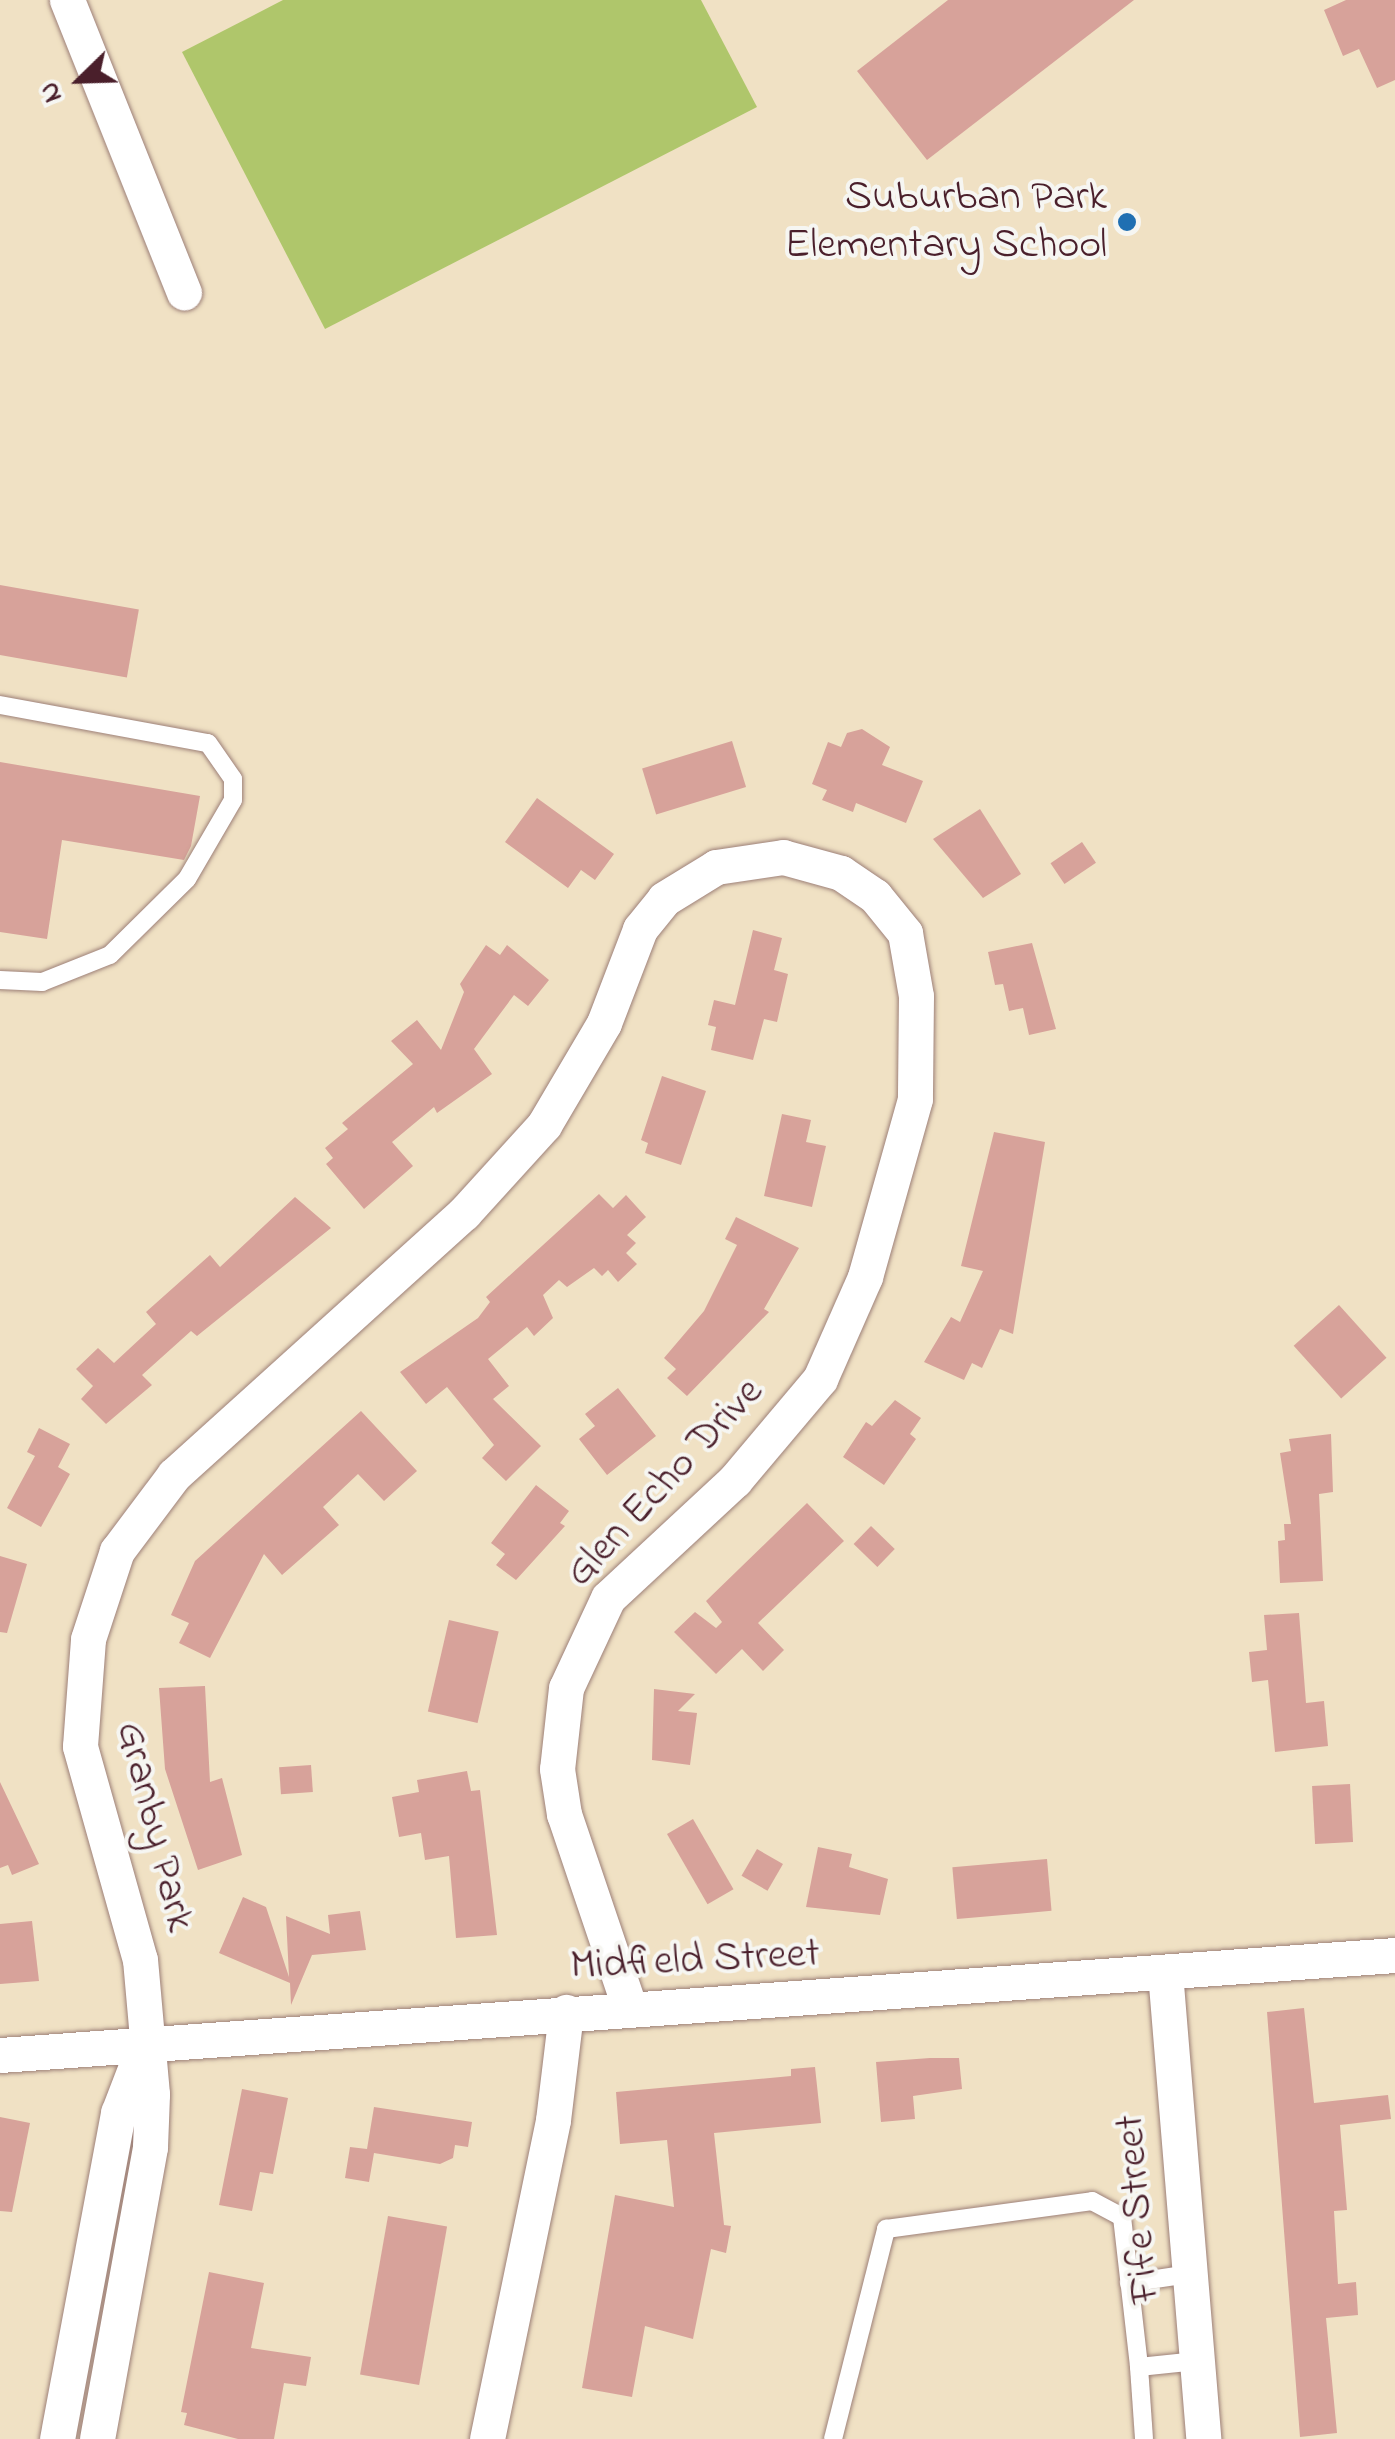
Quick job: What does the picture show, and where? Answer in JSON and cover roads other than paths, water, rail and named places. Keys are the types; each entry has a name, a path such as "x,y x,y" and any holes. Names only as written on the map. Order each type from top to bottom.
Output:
{"street":[{"path":"67,0 184,293"},
{"name":"Glen Echo Drive","path":"306,1356 464,1213 544,1124 604,1023 640,929 686,882 716,866 783,857 842,874 893,916 905,933 916,996 915,1099 894,1189 844,1328 820,1379 781,1432 608,1598 566,1688 558,1751 564,1814 630,2009"},
{"name":"Granby Park","path":"96,2439 150,2147 140,1960 80,1746 88,1639 118,1551 142,1510 306,1356"},
{"name":"Midfield Street","path":"0,2055 1395,1954"},
{"name":"Fife Street","path":"1165,1972 1204,2439"},
{"path":"488,2439 552,2120 566,2012"},
{"name":"Granby Park","path":"57,2439 118,2113 146,2042"}],"lane":[{"path":"0,705 208,742 233,780 233,800 188,879 110,956 42,982 0,980"},
{"path":"833,2439 886,2229 1092,2202 1122,2217 1144,2439"},
{"path":"1129,2283 1189,2274"},
{"path":"1139,2367 1197,2361"}],"place":[{"name":"Suburban Park Elementary School","path":"1127,222"}]}
